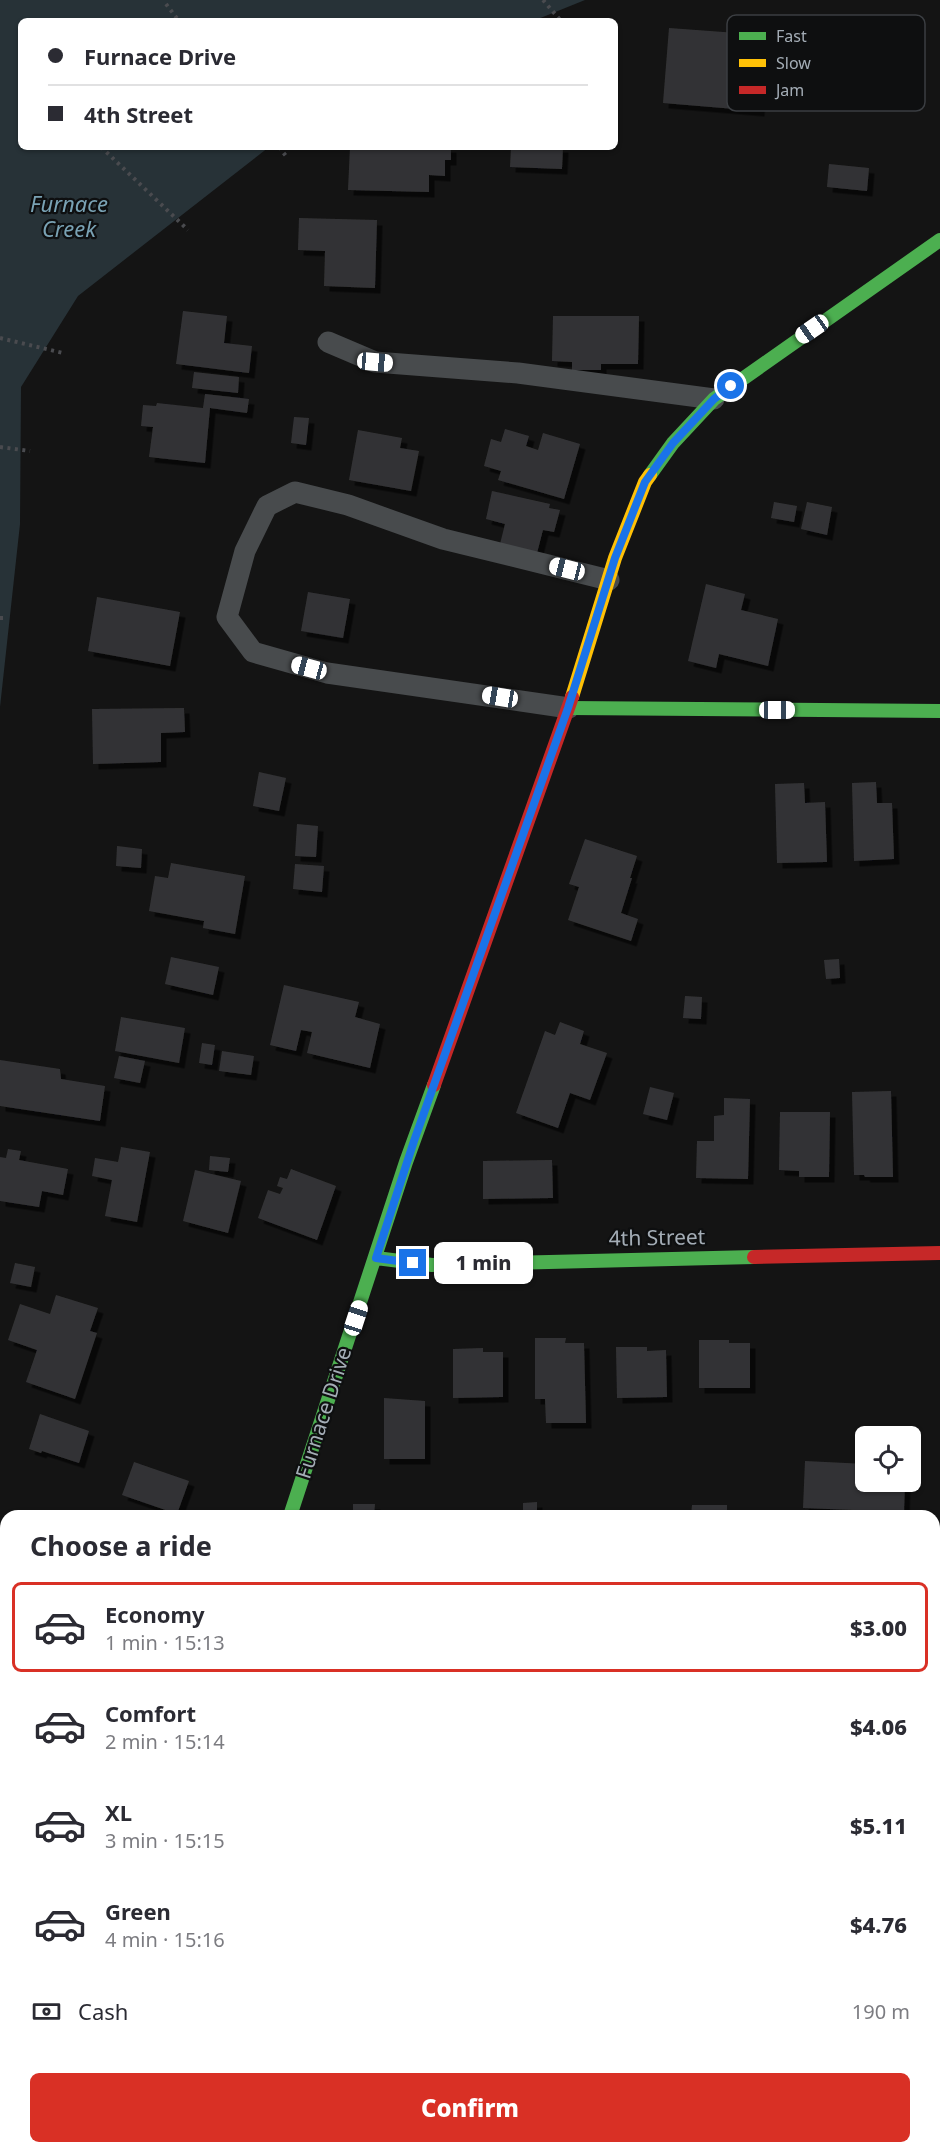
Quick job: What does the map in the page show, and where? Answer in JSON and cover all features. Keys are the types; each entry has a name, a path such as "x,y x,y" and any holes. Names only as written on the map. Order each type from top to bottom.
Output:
{"street":[{"name":"Furnace Drive","path":"292,1510 410,1152 568,708 609,580 645,482 673,443 714,399 940,240"},
{"path":"568,708 940,711"},
{"name":"4th Street","path":"376,1258 432,1265 940,1253"}],"lane":[{"path":"328,342 375,362 519,373 714,399"},
{"path":"568,708 327,673 254,652 227,617 245,551 267,506 295,492 348,505 443,539 609,580"}],"path":[{"path":"543,0 558,18"},
{"path":"166,4 177,18"},
{"path":"104,150 188,230"},
{"path":"281,150 286,156"},
{"path":"0,338 63,353"},
{"path":"0,447 30,451"}],"water":[{"name":"Furnace Creek","path":"0,0 585,0 540,18 18,18 18,150 265,150 78,296 21,387 20,524 0,707"}],"building":[{"path":"669,28 727,32 727,108 663,103"},
{"path":"350,150 451,150 451,160 445,160 445,176 429,175 429,192 348,190"},
{"path":"511,150 563,150 562,169 510,167"},
{"path":"829,164 869,168 867,191 827,187"},
{"path":"299,218 377,220 375,288 324,286 325,251 298,250"},
{"path":"183,311 227,316 224,343 252,346 249,373 176,364"},
{"path":"553,316 639,316 638,364 601,364 601,370 572,370 572,362 552,361"},
{"path":"194,372 239,377 238,393 192,388"},
{"path":"205,394 249,399 247,413 210,408 205,463 149,457 153,427 141,426 143,405 156,406 157,403 203,408"},
{"path":"294,417 309,418 306,445 291,443"},
{"path":"505,429 529,436 526,446 538,450 543,433 580,444 564,499 498,480 501,471 484,466 491,439 501,442"},
{"path":"358,430 402,438 400,448 419,451 411,491 349,480"},
{"path":"492,491 550,504 549,508 560,510 554,532 543,530 537,553 500,544 505,524 486,519"},
{"path":"774,502 797,506 794,522 771,518"},
{"path":"807,502 832,507 827,535 801,529"},
{"path":"706,584 745,594 741,610 778,619 768,666 719,654 716,668 688,661"},
{"path":"308,592 350,599 343,638 301,631"},
{"path":"97,597 180,612 170,666 88,651"},
{"path":"184,708 185,732 161,733 161,762 93,764 92,709"},
{"path":"259,772 286,778 279,811 253,806"},
{"path":"876,782 877,803 892,803 894,859 854,861 852,783"},
{"path":"804,783 805,803 825,802 827,862 777,863 775,784"},
{"path":"297,824 318,826 316,857 295,856"},
{"path":"585,839 637,856 621,913 638,919 631,941 568,920 579,887 569,884"},
{"path":"117,846 142,849 141,868 116,866"},
{"path":"171,863 245,876 235,934 203,928 204,921 149,911 155,876 168,878"},
{"path":"295,864 324,866 322,892 293,889"},
{"path":"171,957 219,967 213,995 165,984"},
{"path":"839,959 840,978 826,979 824,960"},
{"path":"284,985 359,1002 355,1017 380,1024 370,1068 307,1053 312,1032 301,1030 296,1051 270,1045"},
{"path":"685,996 702,997 701,1019 683,1018"},
{"path":"121,1017 185,1028 179,1063 115,1051"},
{"path":"560,1022 584,1031 580,1044 607,1053 590,1100 570,1093 558,1128 516,1113 545,1031 555,1035"},
{"path":"202,1043 215,1045 212,1065 199,1063"},
{"path":"222,1051 254,1056 251,1075 219,1071"},
{"path":"119,1056 145,1061 140,1083 114,1078"},
{"path":"0,1060 60,1069 61,1079 105,1086 100,1121 0,1106"},
{"path":"650,1087 674,1093 667,1120 643,1114"},
{"path":"891,1091 893,1177 854,1175 852,1092"},
{"path":"724,1098 750,1099 748,1179 696,1178 697,1141 714,1141 714,1116 724,1115"},
{"path":"780,1112 830,1112 829,1177 799,1177 799,1171 779,1170"},
{"path":"121,1147 150,1152 137,1222 105,1216 112,1180 92,1176 95,1158 118,1162"},
{"path":"8,1149 21,1151 19,1160 68,1169 63,1195 42,1191 39,1207 0,1201 0,1157 6,1158"},
{"path":"210,1156 230,1158 228,1172 209,1170"},
{"path":"552,1160 553,1198 483,1199 483,1161"},
{"path":"291,1169 336,1186 317,1240 258,1218 268,1190 280,1194 283,1188 277,1186 280,1177 287,1179"},
{"path":"195,1170 241,1181 228,1233 183,1221"},
{"path":"15,1263 35,1267 31,1287 10,1283"},
{"path":"56,1295 98,1308 90,1331 97,1333 75,1399 26,1382 37,1350 8,1340 20,1304 50,1314"},
{"path":"535,1338 566,1338 565,1343 584,1343 586,1423 546,1423 545,1399 535,1399"},
{"path":"699,1340 750,1343 750,1388 699,1388"},
{"path":"616,1347 647,1347 647,1351 666,1350 667,1397 617,1398"},
{"path":"483,1348 483,1352 503,1352 503,1397 453,1398 453,1349"},
{"path":"384,1398 425,1401 425,1459 384,1459"},
{"path":"40,1414 89,1431 79,1463 29,1449"},
{"path":"805,1461 855,1463 855,1492 905,1492 904,1510 803,1508"},
{"path":"134,1462 189,1481 178,1510 165,1510 122,1495"},
{"path":"537,1502 537,1510 523,1510 523,1503"},
{"path":"353,1504 375,1504 374,1510 353,1510"},
{"path":"692,1505 727,1505 727,1510 692,1510"}],"traffic: fast":[{"path":"650,475 673,443 714,399 940,240"},
{"path":"569,708 940,711"},
{"path":"292,1510 406,1162 434,1085"},
{"path":"376,1258 432,1265 754,1257"}],"traffic: slow":[{"path":"572,697 615,558 645,482 650,475"}],"traffic: jam":[{"path":"434,1085 572,697"},
{"path":"754,1257 940,1253"}],"route":[{"path":"413,1263 376,1258 414,1141 568,708 615,558 645,482 673,443 714,399 731,386"}]}
